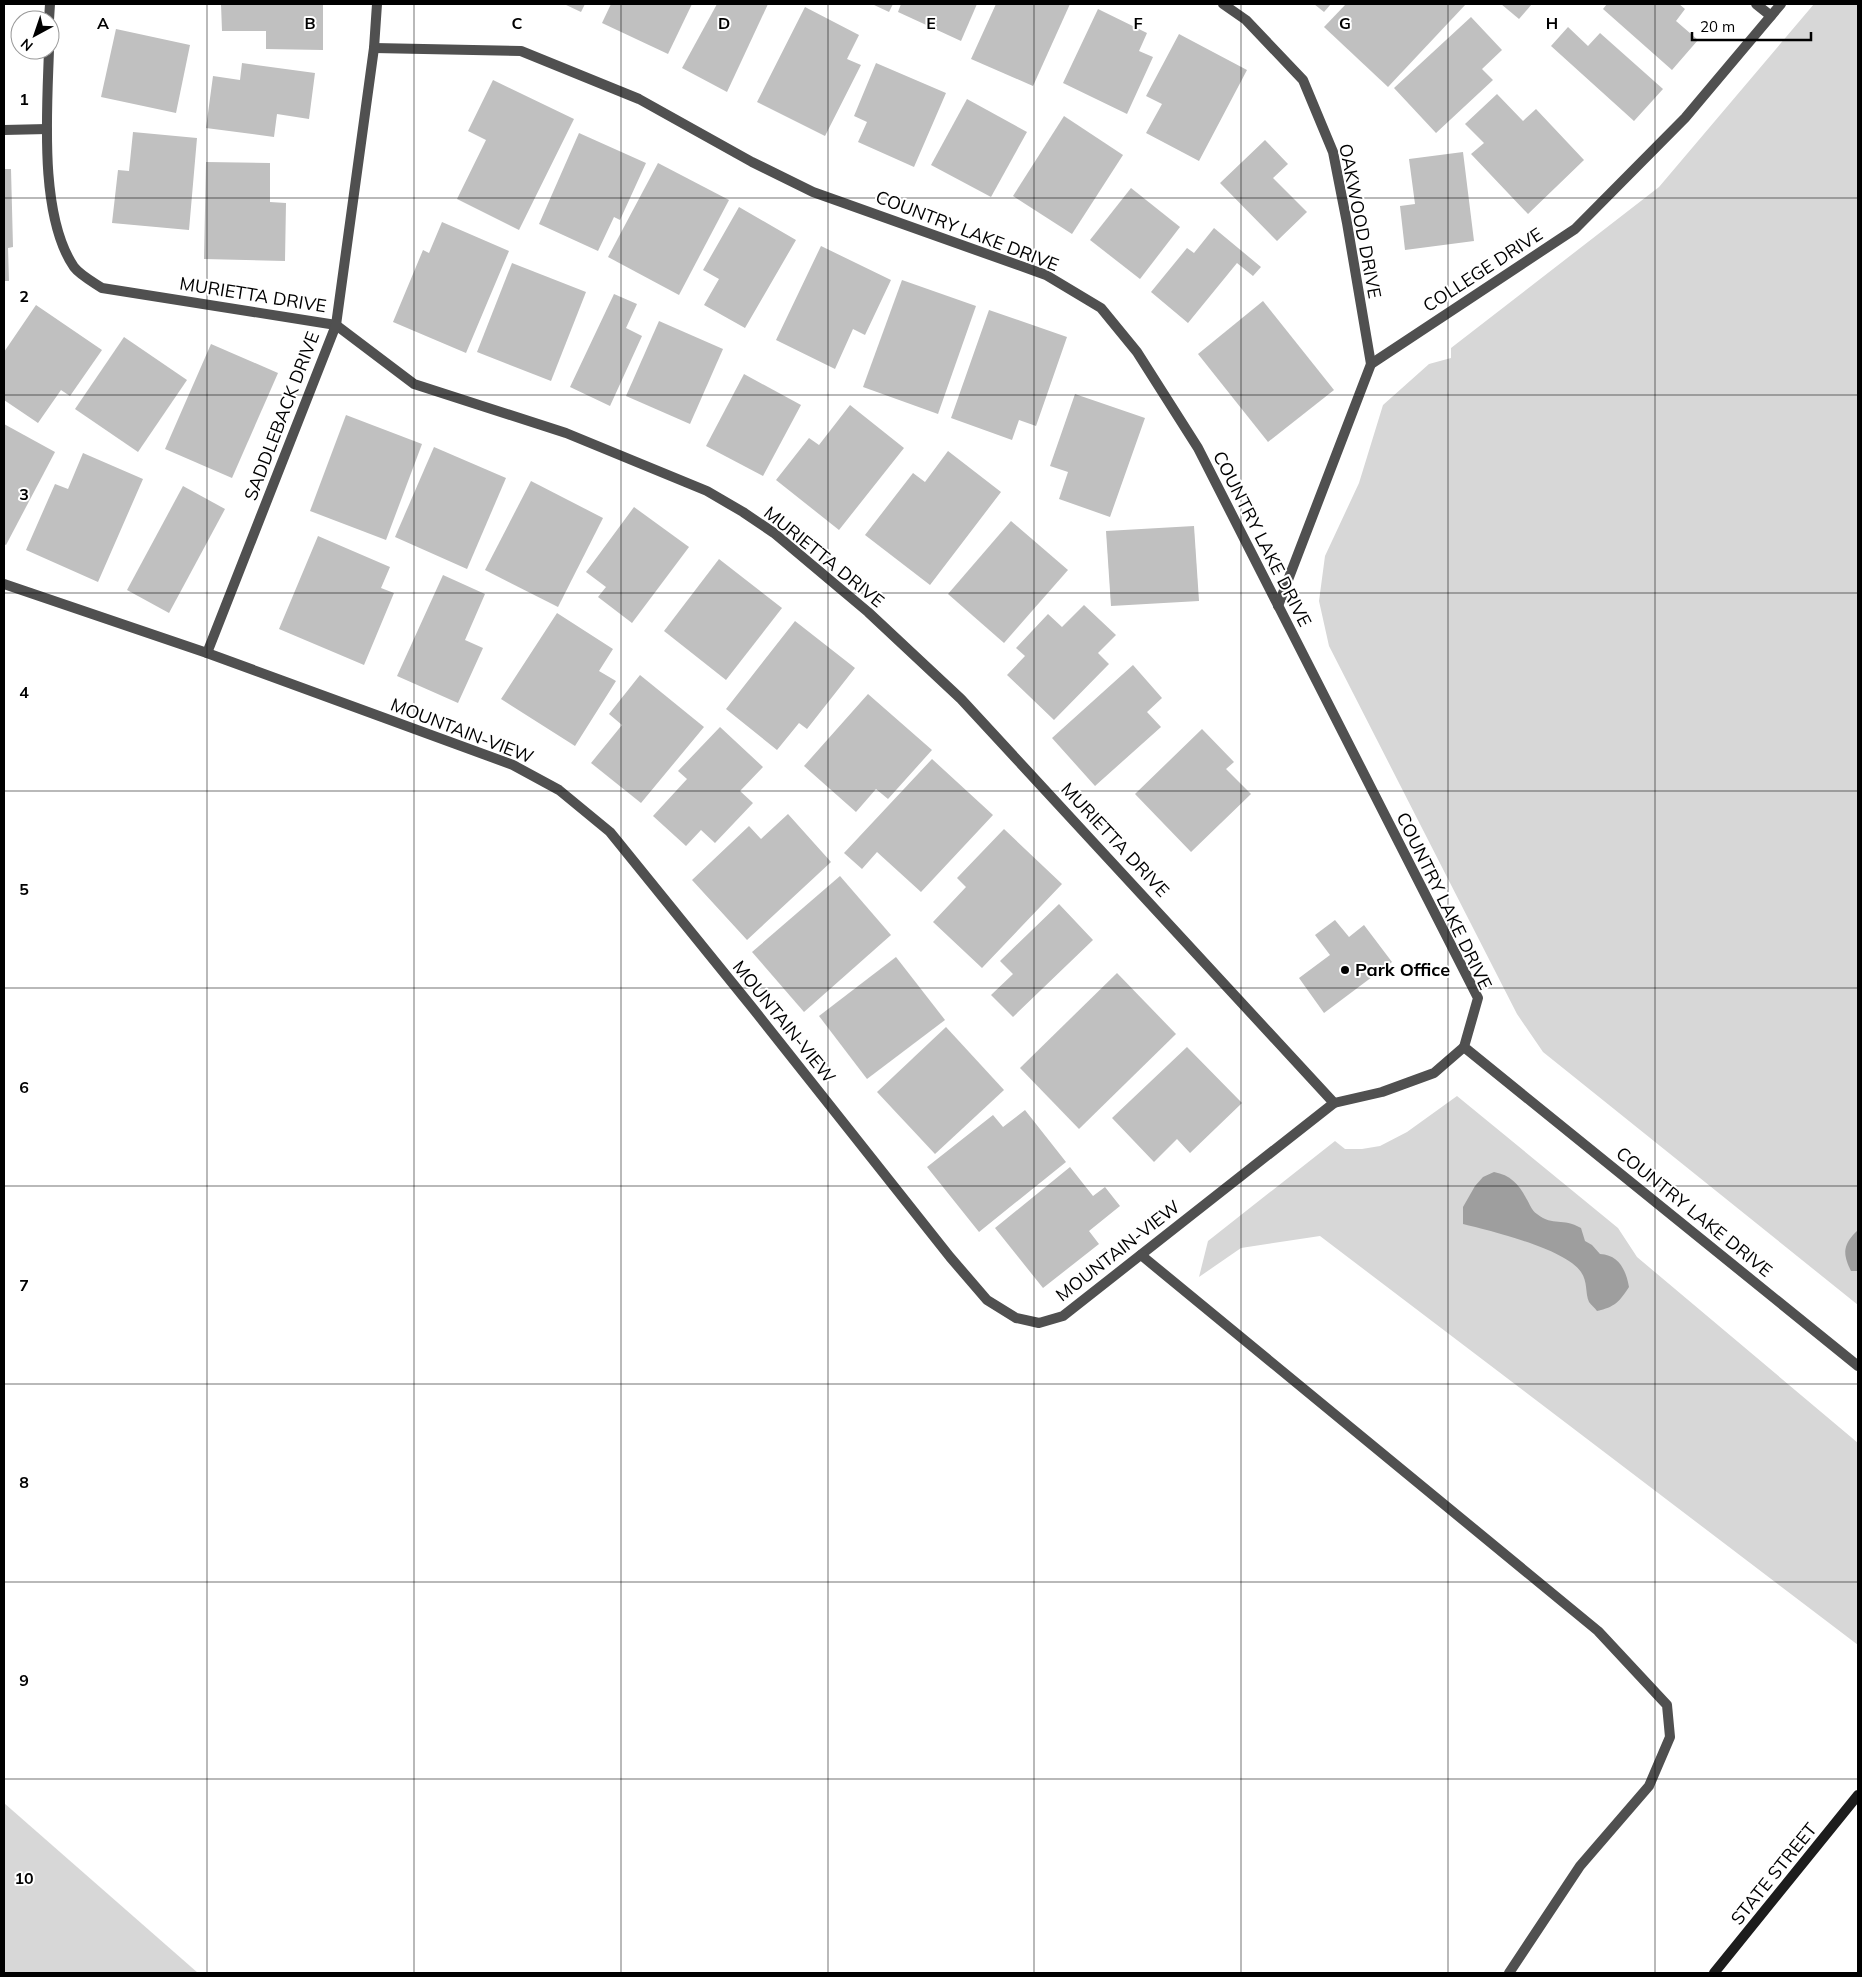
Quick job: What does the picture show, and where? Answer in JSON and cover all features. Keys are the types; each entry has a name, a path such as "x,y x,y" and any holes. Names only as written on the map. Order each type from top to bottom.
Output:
{"main road":[{"name":"STATE STREET","path":"1714,1973 1858,1795"}],"lane":[{"name":"SADDLEBACK DRIVE","path":"207,653 336,324 374,48 376,4"},
{"name":"OAKWOOD DRIVE","path":"1223,4 1246,20 1303,80 1333,152 1371,364"},
{"path":"1756,4 1771,16"},
{"name":"COLLEGE DRIVE","path":"1371,364 1576,229 1685,118 1781,4"},
{"name":"COUNTRY LAKE DRIVE","path":"374,48 521,51 639,99 752,162 813,192 1046,275 1101,308 1137,352 1198,448 1478,998 1464,1047 1858,1366"},
{"name":"MURIETTA DRIVE","path":"49,60 47,130 49,183 61,242 75,269 102,288 336,324 414,384 566,433 707,491 743,512 774,533 868,612 961,699 1334,1103"},
{"path":"4,130 47,130"},
{"path":"1278,606 1371,364"},
{"name":"MOUNTAIN-VIEW","path":"4,584 207,653 513,765 559,790 610,832 752,1006 950,1257 987,1300 1016,1318 1039,1323 1062,1316 1334,1103 1382,1092 1434,1073 1464,1047"},
{"path":"1140,1254 1598,1631 1667,1705 1670,1736 1649,1786 1580,1866 1509,1973"}],"shaded area":[{"path":"1814,4 1858,4 1858,1305 1543,1052 1517,1014 1329,646 1319,601 1325,556 1359,483 1383,405 1429,364 1451,358 1451,348 1659,187"},
{"path":"1457,1096 1618,1228 1637,1257 1858,1443 1858,1645 1320,1236 1241,1248 1199,1277 1208,1241 1335,1141 1345,1149 1380,1146 1407,1132"},
{"path":"1494,1172 1505,1175 1517,1184 1537,1214 1548,1220 1568,1223 1581,1228 1585,1241 1592,1245 1600,1254 1617,1260 1624,1269 1629,1287 1619,1300 1608,1308 1597,1311 1589,1302 1586,1284 1581,1272 1573,1264 1560,1256 1527,1242 1463,1224 1463,1207 1475,1186 1483,1177"},
{"path":"1858,1230 1858,1271 1851,1271 1846,1259 1845,1249 1849,1240"},
{"path":"4,1803 198,1973 4,1973"}],"building":[{"path":"221,4 323,4 323,50 266,49 266,31 222,31"},
{"path":"564,4 585,4 581,12"},
{"path":"611,4 692,4 668,54 602,23"},
{"path":"717,4 768,4 727,92 682,68"},
{"path":"872,4 893,4 889,12"},
{"path":"901,4 977,4 961,41 898,12"},
{"path":"996,4 1070,4 1033,86 971,59"},
{"path":"1314,4 1331,4 1324,12"},
{"path":"1346,4 1466,4 1388,87 1324,27"},
{"path":"1501,4 1532,4 1519,19"},
{"path":"1607,4 1679,4 1685,9 1676,21 1698,40 1672,70 1603,9"},
{"path":"805,7 859,35 847,59 861,65 825,136 757,102"},
{"path":"1098,9 1147,33 1139,51 1153,57 1127,114 1063,83"},
{"path":"1471,17 1502,50 1482,69 1493,80 1436,133 1394,88"},
{"path":"1568,27 1588,46 1600,33 1663,89 1634,121 1551,46"},
{"path":"116,29 190,45 176,113 101,97"},
{"path":"1179,34 1247,70 1199,161 1146,133 1162,104 1146,96"},
{"path":"242,63 315,73 309,119 277,114 274,137 206,128 213,76 240,80"},
{"path":"876,63 946,93 914,167 858,142 867,122 854,116"},
{"path":"493,80 574,119 519,230 457,199 486,140 468,131"},
{"path":"1497,94 1523,121 1536,109 1584,160 1528,214 1471,154 1484,143 1465,124"},
{"path":"967,99 1027,132 991,197 931,165"},
{"path":"1064,116 1123,155 1072,234 1013,196"},
{"path":"133,132 197,138 189,230 112,223 118,170 129,171"},
{"path":"579,133 646,163 620,220 614,217 598,251 539,224"},
{"path":"1265,140 1288,164 1273,178 1307,212 1277,241 1220,183"},
{"path":"1463,152 1474,241 1405,250 1400,206 1415,204 1409,159"},
{"path":"206,162 270,163 270,202 286,203 285,261 204,259"},
{"path":"658,163 729,200 679,295 608,257"},
{"path":"4,169 11,169 13,247 8,248 9,281 4,281"},
{"path":"1131,188 1180,227 1140,279 1090,240"},
{"path":"739,207 796,240 745,328 704,305 719,279 703,270"},
{"path":"442,222 509,251 466,353 393,322 423,250 429,253"},
{"path":"1214,228 1261,267 1253,276 1237,263 1188,323 1151,292 1187,248 1194,253"},
{"path":"821,246 891,280 865,335 853,329 835,369 776,340"},
{"path":"512,263 586,292 551,381 477,352"},
{"path":"902,280 976,306 938,414 863,387"},
{"path":"614,294 637,304 626,328 642,336 610,406 570,387"},
{"path":"1263,301 1334,390 1268,442 1198,354"},
{"path":"36,305 102,350 70,396 61,390 38,423 4,400 4,352"},
{"path":"989,310 1067,337 1036,426 1019,420 1012,440 951,418"},
{"path":"659,321 723,349 690,424 626,396"},
{"path":"124,337 187,380 138,452 75,409"},
{"path":"211,344 278,373 232,478 165,449"},
{"path":"744,374 801,405 763,476 706,446"},
{"path":"1075,394 1145,418 1110,517 1059,499 1068,472 1050,466"},
{"path":"850,405 904,448 839,530 776,480 809,438 819,445"},
{"path":"346,415 422,444 386,540 310,511"},
{"path":"4,424 55,452 6,545 4,544"},
{"path":"434,447 506,478 467,569 395,537"},
{"path":"948,451 1001,492 930,585 865,535 913,473 925,482"},
{"path":"83,453 143,479 98,582 26,550 55,484 68,489"},
{"path":"531,481 603,518 558,607 485,570"},
{"path":"183,486 225,509 169,613 127,590"},
{"path":"634,507 689,547 632,623 598,597 606,587 586,572"},
{"path":"1011,521 1068,570 1004,643 948,594"},
{"path":"1194,526 1199,601 1111,606 1106,531"},
{"path":"318,536 390,567 381,588 394,593 364,665 279,629"},
{"path":"719,559 782,608 726,680 664,631"},
{"path":"443,575 485,594 465,640 483,648 458,703 397,676"},
{"path":"1084,605 1116,635 1098,653 1109,664 1054,720 1007,675 1025,656 1016,648 1048,614 1062,627"},
{"path":"557,613 613,649 599,671 616,681 575,746 501,699"},
{"path":"795,621 855,668 807,729 799,723 777,750 726,709"},
{"path":"1133,665 1162,698 1147,712 1161,727 1095,786 1052,738"},
{"path":"640,675 704,727 641,803 591,763 622,725 609,714"},
{"path":"868,694 932,750 888,799 876,789 856,812 804,766"},
{"path":"720,727 763,767 740,791 753,803 715,843 701,830 686,846 653,816 687,779 678,771"},
{"path":"1202,729 1234,762 1226,769 1251,794 1191,852 1135,794"},
{"path":"932,759 993,815 921,892 877,852 862,869 844,853"},
{"path":"788,814 831,862 747,940 692,880 749,826 761,839"},
{"path":"1004,829 1062,884 982,968 933,922 966,887 957,878"},
{"path":"840,876 891,935 804,1012 752,952"},
{"path":"1059,904 1093,940 1013,1017 991,995 1013,974 1000,961"},
{"name":"Park Office","path":"1335,920 1349,937 1364,925 1392,962 1324,1013 1299,978 1330,955 1315,935"},
{"path":"896,957 945,1020 867,1079 819,1016"},
{"path":"1117,973 1176,1034 1079,1129 1020,1068"},
{"path":"946,1027 1004,1090 935,1154 877,1092"},
{"path":"1187,1047 1242,1103 1190,1153 1177,1139 1154,1162 1112,1118"},
{"path":"1025,1110 1066,1162 979,1232 927,1167 993,1115 1003,1127"},
{"path":"1070,1167 1093,1196 1105,1187 1120,1206 1089,1231 1099,1244 1043,1288 995,1228"}],"place":[{"name":"Park Office","path":"1345,970"}]}
